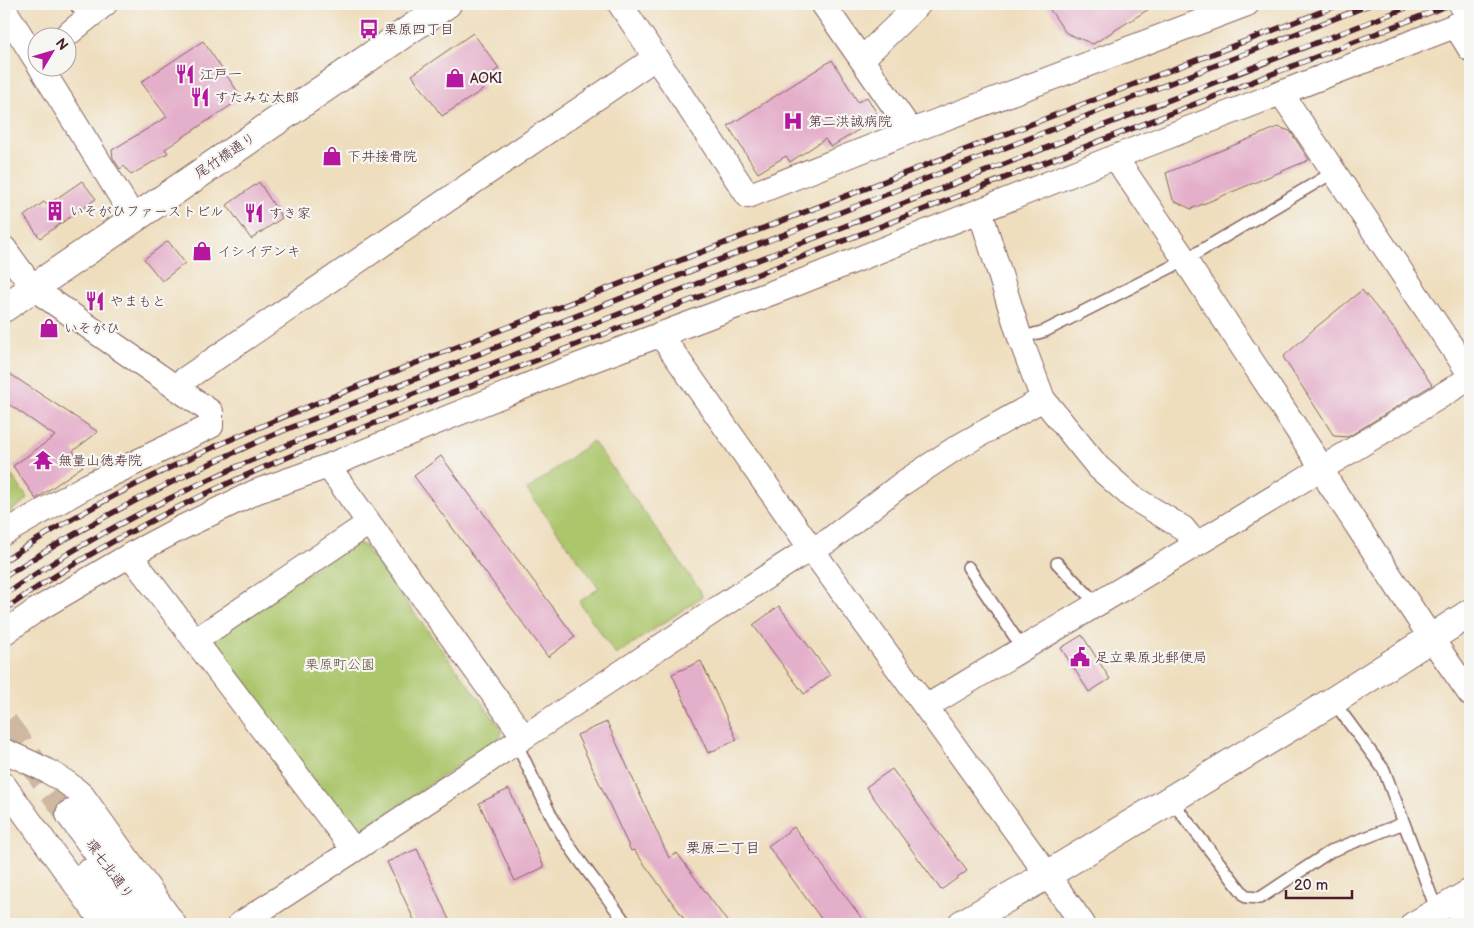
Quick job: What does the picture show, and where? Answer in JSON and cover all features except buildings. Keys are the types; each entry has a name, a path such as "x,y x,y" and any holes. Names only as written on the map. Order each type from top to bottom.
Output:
{"street":[{"path":"70,28 80,12 105,4"},
{"name":"尾竹橋通り","path":"4,308 447,4"},
{"path":"620,4 748,196 1247,4"},
{"path":"823,4 911,132"},
{"path":"862,59 919,4"},
{"path":"4,9 28,46"},
{"path":"4,633 35,611 130,555 255,492 328,466 660,334 798,283 1281,93 1465,16 1470,49"},
{"path":"175,386 655,58"},
{"path":"48,78 134,218"},
{"path":"1281,93 1470,374"},
{"path":"1115,157 1324,469 1329,483 1430,638 1470,694"},
{"path":"980,211 1020,338 1043,399 1098,467 1132,497 1183,528 1196,544"},
{"path":"4,248 33,288 211,412 211,426 87,486 4,533"},
{"path":"660,334 812,550 1083,924"},
{"path":"926,708 1096,604 1324,469 1470,378"},
{"path":"240,924 723,604 797,557 828,541 903,483 933,463 1043,399"},
{"path":"328,466 520,740"},
{"path":"196,640 369,523"},
{"path":"130,555 354,850"},
{"path":"962,924 1333,701 1470,613"},
{"path":"4,751 69,782 82,795 174,924"},
{"path":"4,785 104,924"},
{"name":"環七北通り","path":"126,924 62,819 150,924"},
{"path":"1413,924 1453,901 1466,924"}],"lane":[{"path":"1020,338 1045,331 1185,260 1334,172"},
{"path":"1056,563 1096,604"},
{"path":"968,568 1023,649"},
{"path":"1333,701 1384,770 1404,823 1453,901"},
{"path":"520,740 557,826 579,861 612,902 626,924"},
{"path":"1170,799 1246,897 1260,898 1331,852 1404,823"}],"green space":[{"path":"593,441 700,590 702,597 616,655 579,602 599,588 527,490"},
{"path":"4,464 28,499 4,516"},
{"name":"栗原町公園","path":"353,542 363,545 501,728 501,737 362,830 351,828 214,648 216,636"}],"tunnel":[{"path":"4,723 70,814"}],"railway":[{"path":"4,561 104,501 156,474 263,425 426,359 1341,4"},
{"path":"4,577 106,516 176,480 285,430 1372,4"},
{"path":"4,595 100,535 151,508 306,437 1416,4"},
{"path":"4,610 108,544 218,488 293,455 1452,4"}],"place":[{"name":"栗原四丁目","path":"369,29"},
{"name":"江戸一","path":"185,74"},
{"name":"AOKI","path":"455,78"},
{"name":"すたみな太郎","path":"200,97"},
{"name":"第二洪誠病院","path":"793,121"},
{"name":"下井接骨院","path":"332,156"},
{"name":"いそがひファーストビル","path":"55,211"},
{"name":"すき家","path":"254,213"},
{"name":"イシイデンキ","path":"202,251"},
{"name":"やまもと","path":"95,301"},
{"name":"いそがひ","path":"49,328"},
{"name":"無量山徳寿院","path":"43,460"},
{"name":"足立栗原北郵便局","path":"1080,657"}],"district":[{"name":"栗原二丁目","path":"723,848"}]}
